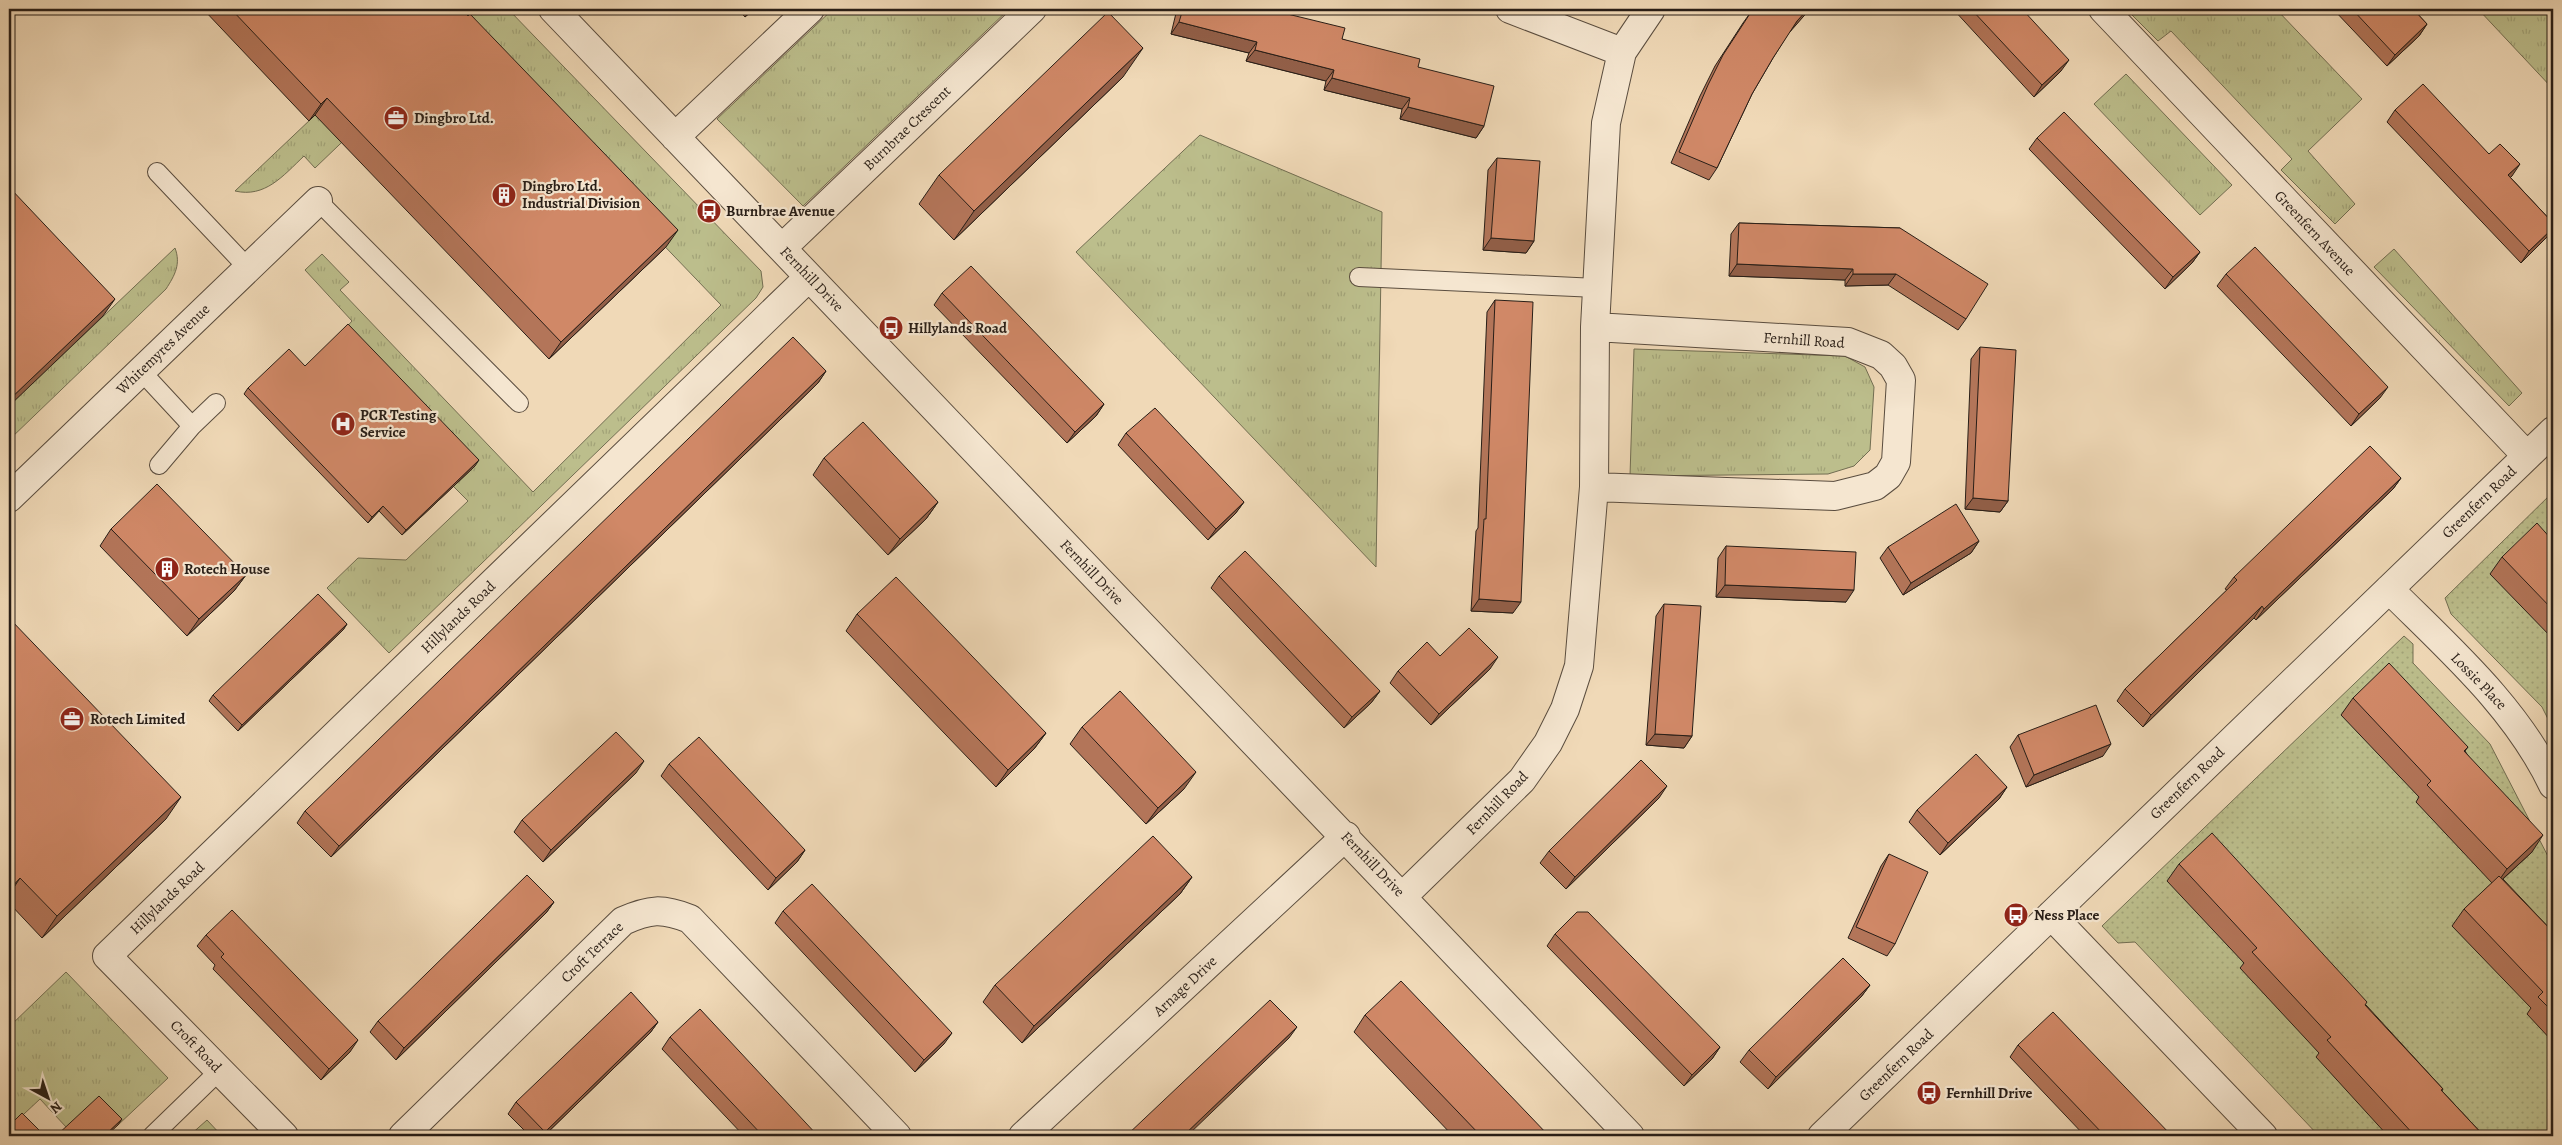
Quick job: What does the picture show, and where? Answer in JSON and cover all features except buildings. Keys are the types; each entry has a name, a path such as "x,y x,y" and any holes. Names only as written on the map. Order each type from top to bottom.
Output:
{"street":[{"name":"Fernhill Drive","path":"553,9 1346,836 1630,1136"},
{"path":"675,137 810,9"},
{"name":"Burnbrae Crescent","path":"782,248 1032,9"},
{"path":"1510,9 1622,52"},
{"name":"Fernhill Road","path":"1403,896 1522,780 1548,743 1565,709 1579,666 1594,487 1595,327 1606,123 1622,52 1651,9"},
{"name":"Greenfern Avenue","path":"2104,9 2527,456"},
{"name":"Whitemyres Avenue","path":"9,498 318,201"},
{"name":"Hillylands Road","path":"107,956 809,277"},
{"name":"Fernhill Road","path":"1594,487 1835,496 1875,486 1888,476 1896,462 1901,380 1893,366 1881,355 1848,342 1595,327"},
{"name":"Greenfern Road","path":"1822,1136 2553,431"},
{"name":"Lossie Place","path":"2389,589 2508,712 2542,762 2553,785"},
{"name":"Arnage Drive","path":"1023,1136 1346,836"},
{"name":"Croft Terrace","path":"403,1136 623,921 646,911 670,911 690,919 897,1136"},
{"path":"2051,914 2263,1136"},
{"name":"Croft Road","path":"107,956 284,1136"}],"lane":[{"path":"157,172 248,267"},
{"path":"318,201 519,403"},
{"path":"1358,277 1598,288"},
{"path":"141,371 192,426"},
{"path":"159,465 192,426 216,403"},
{"path":"152,1136 219,1071"}],"green space":[{"path":"427,9 508,9 761,271 763,287 756,298 389,653 327,588 358,558 406,560 468,501 453,486 344,330 352,321 305,270 322,254 349,282 340,290 533,492 721,305 458,31 315,168 304,156 273,184 255,191 235,191"},
{"path":"833,9 1009,9 803,206 717,119"},
{"path":"2126,9 2181,9 2184,12 2187,9 2276,9 2362,99 2308,151 2355,204 2335,224 2281,170 2292,159 2171,31 2158,41"},
{"path":"2478,9 2553,9 2553,89"},
{"path":"2126,74 2232,185 2200,215 2094,104"},
{"path":"1200,135 1382,212 1376,567 1076,252"},
{"path":"175,248 177,254 176,269 166,289 9,440 9,406"},
{"path":"2394,249 2522,393 2509,406 2374,267"},
{"path":"1634,349 1845,356 1865,367 1874,387 1870,450 1854,466 1828,474 1630,476"},
{"path":"2553,492 2553,729 2542,707 2451,614 2445,598"},
{"path":"2404,636 2413,644 2413,663 2490,744 2553,866 2553,1136 2319,1136 2135,942 2118,943 2102,926"},
{"path":"66,972 168,1078 118,1125 95,1102 67,1128 40,1099 9,1128 9,1027"},
{"path":"207,1120 222,1136 189,1136"}],"place":[{"name":"Dingbro Ltd.","path":"396,118"},
{"name":"Dingbro Ltd. Industrial Division","path":"504,195"},
{"name":"Burnbrae Avenue","path":"709,211"},
{"name":"Hillylands Road","path":"891,328"},
{"name":"PCR Testing Service","path":"343,424"},
{"name":"Rotech House","path":"167,569"},
{"name":"Rotech Limited","path":"72,719"},
{"name":"Ness Place","path":"2016,915"},
{"name":"Fernhill Drive","path":"1929,1093"}]}
